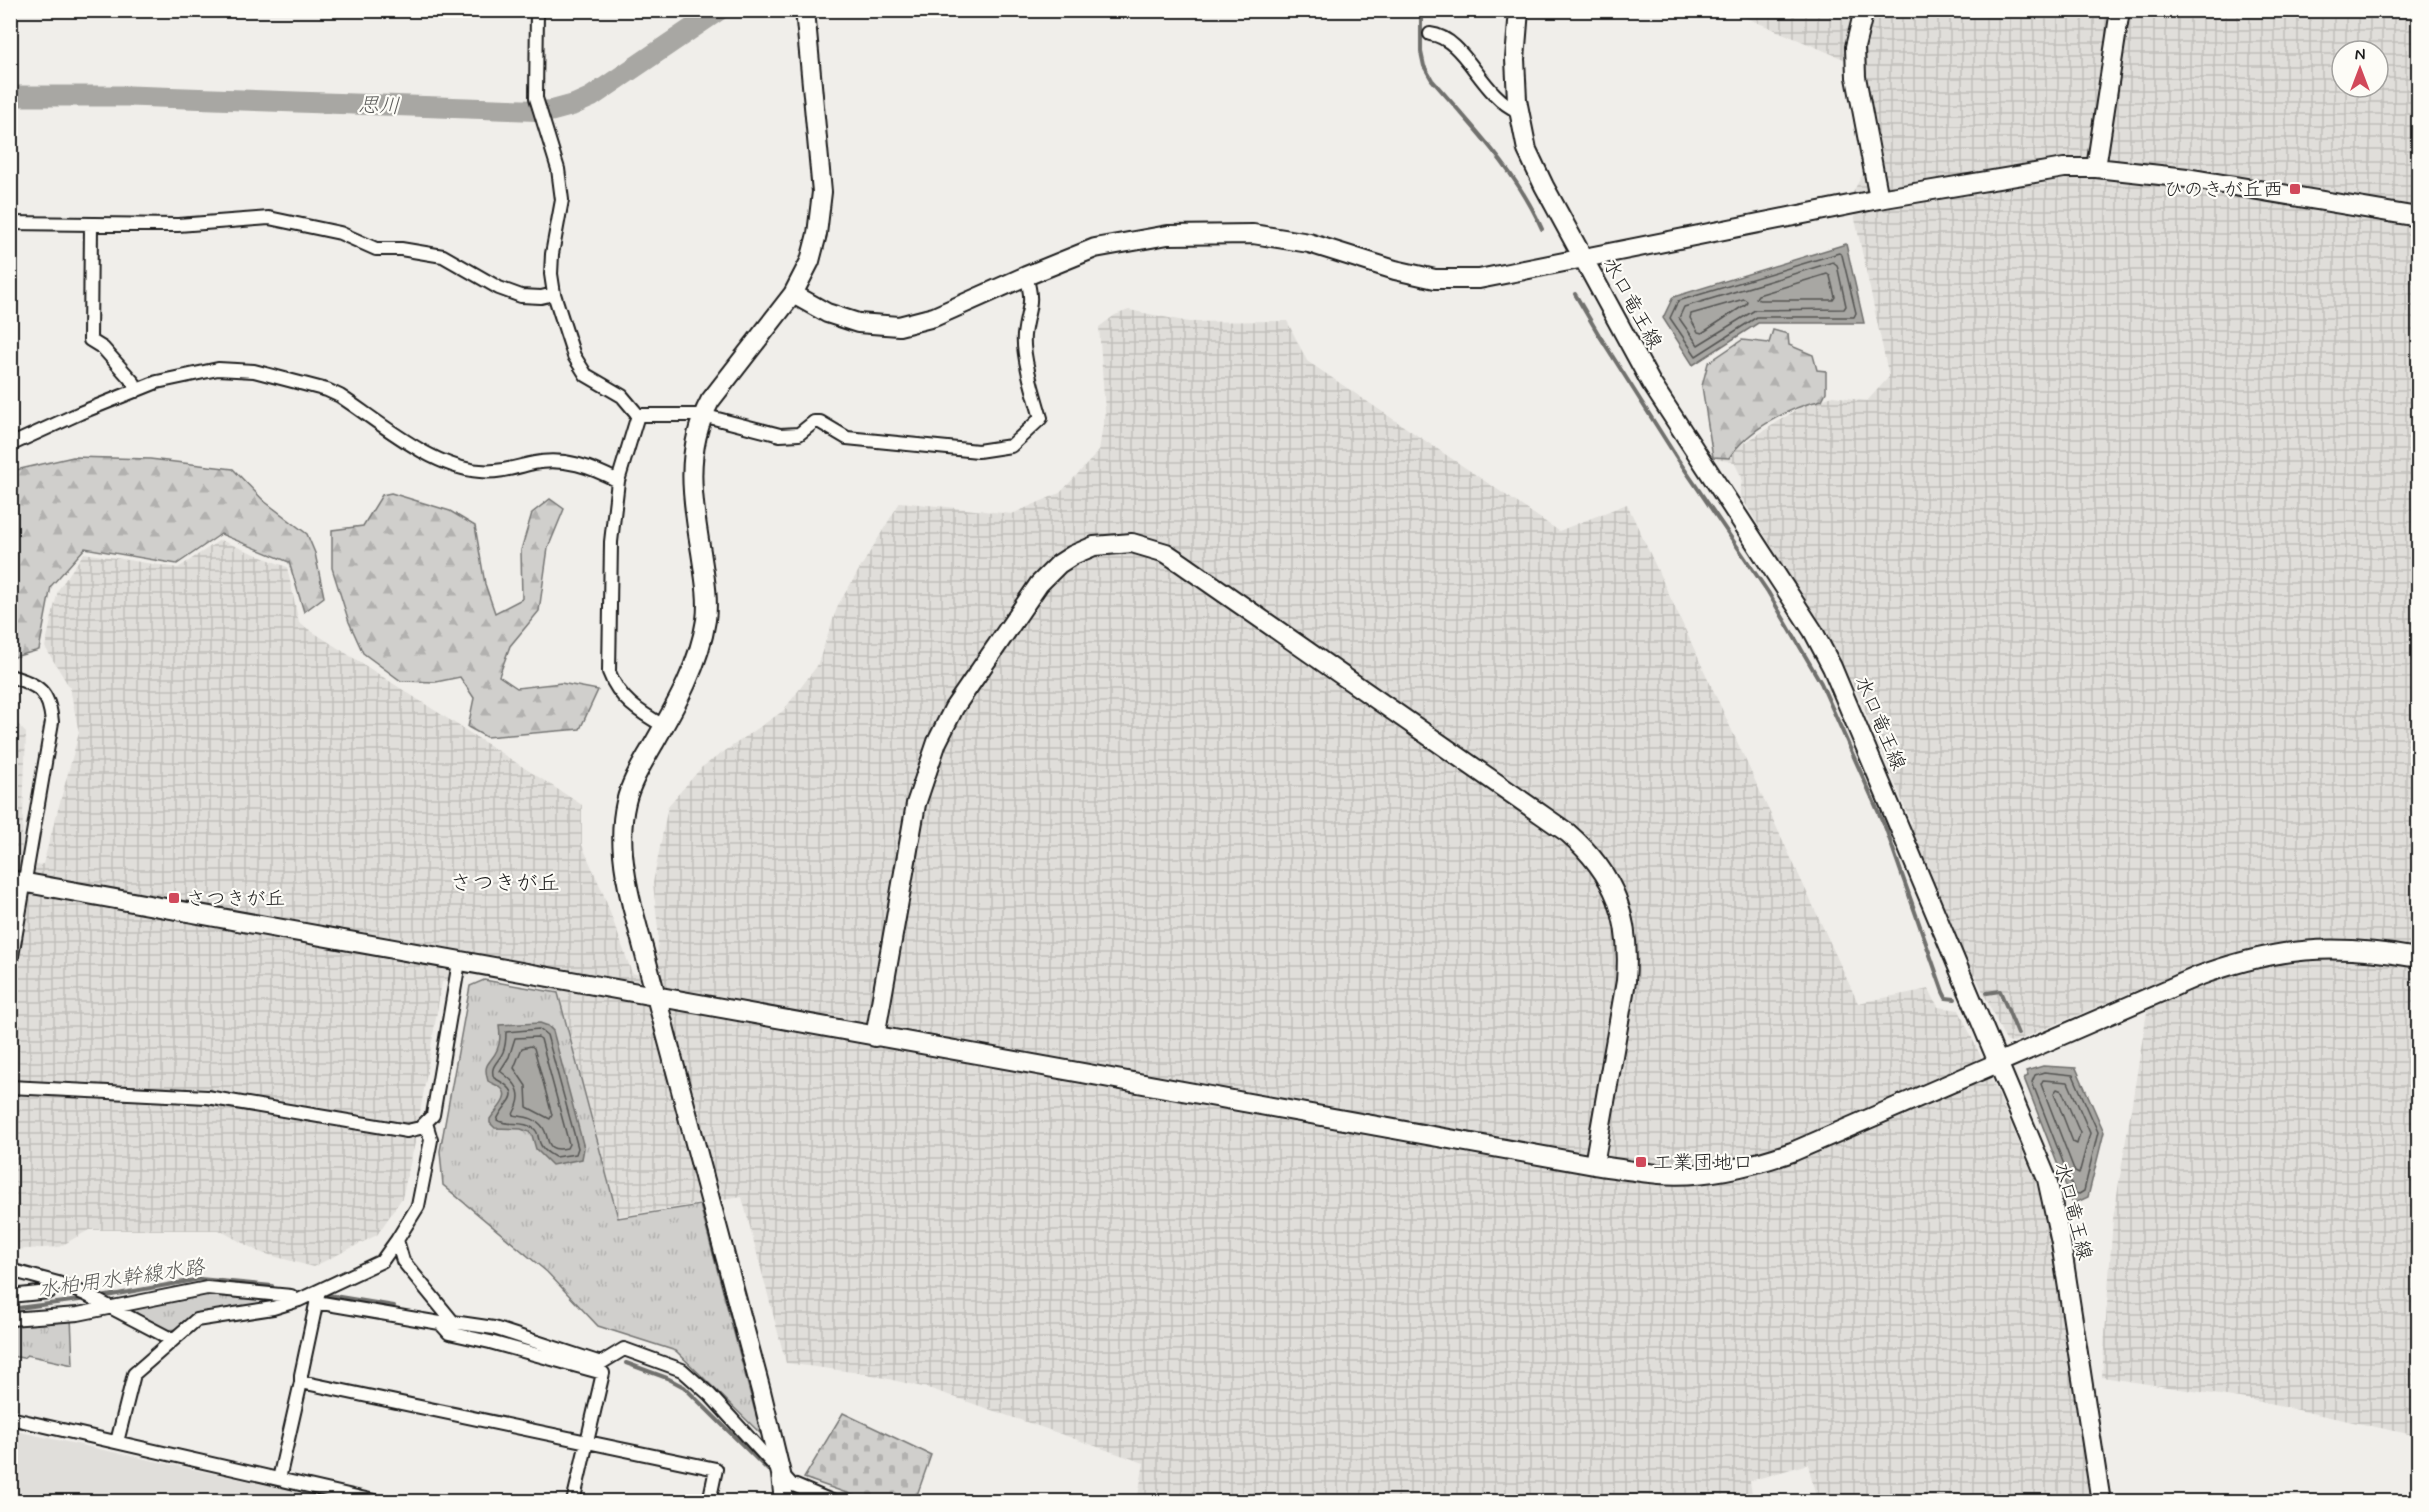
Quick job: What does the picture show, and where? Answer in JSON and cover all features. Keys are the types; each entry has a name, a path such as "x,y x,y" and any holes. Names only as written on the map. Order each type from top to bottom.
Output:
{"street":[{"path":"537,10 536,98 558,169 561,200 552,254 551,274 554,294 574,356 586,375 622,396 638,415 702,415 780,435 798,434 814,422 820,422 847,438 877,442 978,451 1011,446 1041,418 1032,389 1024,337 1032,295 1026,276"},
{"path":"784,1502 781,1474 761,1391 625,874 623,818 626,800 636,775 685,688 700,649 706,617 704,573 694,516 691,475 693,448 702,415 710,401 793,294 810,261 817,234 822,192 805,10"},
{"name":"水口竜王線","path":"1519,10 1515,59 1518,111 1527,150 1583,260 1651,383 1813,631 1832,667 1852,709 1996,1063 2047,1179 2063,1254 2101,1502"},
{"path":"1864,10 1855,47 1856,77 1879,199"},
{"path":"2096,168 2120,10"},
{"path":"1430,34 1442,35 1456,47 1493,94 1505,106 1518,111"},
{"path":"793,294 827,313 858,323 898,326 934,317 1095,248 1168,235 1253,234 1309,243 1395,270 1435,279 1479,279 1879,199 2047,170 2096,168 2187,178 2418,217"},
{"path":"10,223 178,225 269,218 340,233 376,249 401,249 443,256 499,288 521,296 541,297 554,294"},
{"path":"91,225 90,340 104,348 134,383 136,391"},
{"path":"10,446 80,413 157,382 218,369 254,371 327,390 340,396 442,462 480,471 502,471 537,463 559,461 594,468 618,481"},
{"path":"638,415 618,481 611,542 609,672 615,688 634,708 664,726"},
{"path":"875,1037 916,804 937,742 954,708 1048,573 1073,555 1094,546 1132,543 1166,554 1190,569 1568,833 1601,868 1618,898 1628,939 1628,957 1626,981 1594,1165"},
{"path":"10,676 33,683 39,689 50,707 52,722 17,882 10,968"},
{"path":"17,882 1594,1165 1660,1174 1692,1174 1761,1163 1826,1139 1996,1063 2234,963 2265,955 2318,948 2378,951 2418,958"},
{"path":"10,1087 207,1097 407,1131 420,1128 433,1115 459,962"},
{"path":"117,1442 134,1374 196,1320 273,1308 317,1296 382,1260 398,1240 422,1193 431,1140 426,1123"},
{"path":"398,1240 403,1262 459,1329 490,1342 603,1373 573,1502"},
{"path":"10,1270 58,1283 85,1294 173,1340"},
{"path":"10,1296 49,1292 58,1283"},
{"path":"10,1319 78,1314 104,1305 207,1288 291,1296 296,1301"},
{"path":"317,1296 440,1323 449,1334 459,1329 494,1328 601,1363 624,1349 682,1370 710,1395 791,1484 834,1502"},
{"path":"279,1479 301,1382 317,1296"},
{"path":"301,1382 716,1469 709,1502"},
{"path":"10,1418 379,1502"}],"shaded area":[{"path":"1730,11 2418,11 2418,1436 2246,1399 2102,1377 2113,1219 2147,1012 2137,990 2011,1043 2006,1041 1975,975 1970,974 1859,697 1827,637 1740,495 1742,478 1734,462 1715,459 1801,407 1833,396 1867,401 1889,377 1855,219 1853,192 1865,170 1849,89 1846,60"},
{"path":"1129,310 1189,322 1287,321 1307,361 1559,531 1627,504 1858,1003 1929,989 1938,1007 1959,1010 2040,1192 2095,1501 1817,1501 1808,1464 1750,1481 1753,1501 1137,1501 1144,1463 931,1389 867,1374 786,1363 742,1197 618,1216 559,992 477,973 442,982 415,1143 402,1198 377,1235 313,1267 259,1252 219,1230 89,1230 59,1247 11,1250 10,716 26,733 21,868 43,864 79,733 70,688 45,647 58,590 84,553 178,568 220,540 287,567 299,623 582,805 582,845 603,893 632,973 657,979 658,929 653,883 668,806 702,767 783,711 817,666 838,605 900,502 1012,514 1060,493 1099,451 1105,411 1099,327 1115,315"},
{"path":"11,1430 341,1501 11,1501"}],"green space":[{"path":"1773,330 1788,334 1789,345 1813,355 1817,370 1826,371 1826,392 1822,400 1796,408 1758,429 1729,458 1713,457 1702,386 1708,363 1742,340 1769,343"},
{"path":"73,457 150,459 233,469 264,501 307,534 315,553 324,597 304,612 289,562 221,534 177,564 85,548 51,586 39,650 11,658 11,471"},
{"path":"391,493 450,511 475,526 485,584 495,613 522,599 521,550 532,513 550,499 564,509 548,548 539,611 510,646 499,676 517,688 561,683 598,690 580,729 486,737 468,727 474,698 460,677 436,682 401,681 363,653 349,622 332,568 332,530 363,526 382,495"},
{"path":"484,980 558,993 618,1218 700,1205 761,1434 676,1351 598,1326 547,1272 443,1185 440,1151 470,986"},
{"path":"214,1291 286,1299 193,1314 178,1329 166,1330 124,1307"},
{"path":"71,1317 73,1365 27,1355 23,1358 11,1356 10,1324"},
{"path":"843,1413 931,1455 915,1501 869,1501 804,1478"}],"water":[{"path":"1846,244 1864,323 1758,323 1693,365 1663,318 1673,297"},
{"path":"540,1023 553,1031 584,1148 582,1159 552,1165 536,1149 529,1132 521,1129 495,1128 490,1123 490,1119 502,1104 505,1096 501,1088 488,1081 486,1075 488,1064 498,1047 499,1025"},
{"path":"2043,1066 2076,1068 2104,1132 2088,1197 2073,1204 2024,1078 2028,1076 2026,1071"}],"waterway":[{"name":"思川","path":"10,96 129,96 551,111 591,97 719,10"},
{"path":"1421,10 1421,52 1424,66 1432,80 1507,169 1532,208 1542,229"},
{"path":"1575,294 1677,458 1768,592 1821,683 1886,829 1943,992 1946,998 1955,999"},
{"path":"1987,993 2000,991 2018,1034"},
{"name":"水柏用水幹線水路","path":"101,1297 200,1279 272,1286"},
{"name":"水柏用水幹線水路","path":"328,1295 394,1306"},
{"name":"水柏用水幹線水路","path":"10,1309 87,1299"},
{"name":"水柏用水幹線水路","path":"626,1363 667,1378 684,1387 768,1470"}],"place":[{"name":"ひのきが丘西","path":"2295,189"},
{"name":"さつきが丘","path":"174,898"},
{"name":"工業団地口","path":"1641,1162"}],"district":[{"name":"さつきが丘","path":"505,882"}]}
